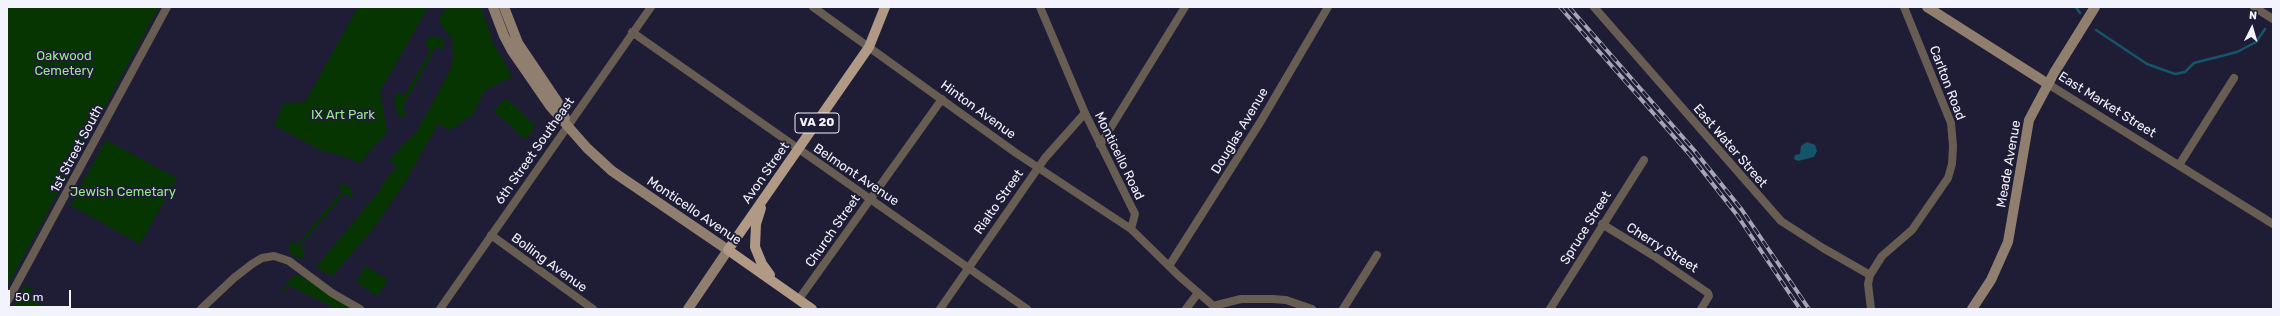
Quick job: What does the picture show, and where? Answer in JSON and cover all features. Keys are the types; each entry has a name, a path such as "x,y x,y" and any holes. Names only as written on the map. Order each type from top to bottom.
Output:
{"main road":[{"name":"Monticello Avenue","path":"493,7 504,36 512,51 550,106 587,148 612,171 775,282 812,309"},
{"name":"Monticello Avenue","path":"504,7 518,43 557,101 568,126"},
{"name":"Avon Street","path":"688,309 869,47 885,7"},
{"name":"East Market Street","path":"1927,7 2048,84"},
{"name":"Meade Avenue","path":"1972,309 1991,280 2006,247 2013,220 2025,132 2033,109 2096,7"},
{"name":"VA 20","path":"765,198 756,224 755,247 762,264 775,282"}],"street":[{"name":"1st Street South","path":"7,302 166,7"},
{"name":"6th Street Southeast","path":"440,309 632,32 651,7"},
{"name":"Hinton Avenue","path":"813,7 1039,167 1131,229"},
{"name":"Monticello Road","path":"1040,7 1085,113 1135,214 1131,229"},
{"path":"1100,145 1185,7"},
{"name":"Douglas Avenue","path":"1169,266 1261,121 1328,7"},
{"name":"East Water Street","path":"1594,7 1781,221 1823,248 1870,275"},
{"name":"Carlton Road","path":"1870,309 1868,293 1870,275 1882,256 1912,230 1944,184 1952,164 1954,146 1951,123 1904,7"},
{"path":"2254,7 2273,19"},
{"name":"Belmont Avenue","path":"632,32 798,150 1028,309"},
{"path":"2179,165 2234,78"},
{"name":"East Market Street","path":"2048,84 2273,224"},
{"name":"Church Street","path":"799,299 942,99"},
{"name":"Rialto Street","path":"940,309 1039,167 1085,113"},
{"name":"Spruce Street","path":"1550,309 1602,224 1644,160"},
{"name":"Cherry Street","path":"1602,224 1654,256 1708,293 1709,296 1701,309"},
{"path":"1131,229 1198,293 1215,307 1241,300 1272,299 1286,300 1312,309"},
{"name":"Bolling Avenue","path":"491,235 593,309"},
{"path":"1342,309 1377,255"},
{"path":"201,309 234,278 252,264 262,258 274,256 289,261 327,290 360,309"},
{"path":"1186,309 1198,293"}],"green space":[{"name":"Oakwood Cemetery","path":"7,7 159,7 7,287"},
{"name":"IX Art Park","path":"358,7 428,7 380,91 387,132 359,163 340,155 322,151 274,125 284,103 305,102"},
{"path":"447,7 481,7 493,43 512,76 484,91 473,114 450,130 438,124 403,185 372,230 332,276 316,267 381,189 382,184 397,166 389,160 417,131 450,70 455,49 452,52 453,40 439,22 440,16"},
{"path":"434,36 443,39 444,49 440,49 437,45 403,106 406,116 401,117 398,114 394,101 396,93 400,93 403,98 430,51 425,43 428,38"},
{"path":"506,98 536,126 525,139 494,111"},
{"name":"Jewish Cemetary","path":"106,140 177,178 140,244 70,205"},
{"path":"343,184 351,189 353,196 350,197 345,193 299,247 304,251 304,256 301,258 296,257 289,252 289,243 291,241 297,245 342,191 338,185"},
{"path":"366,266 388,280 377,296 356,282"},
{"path":"297,275 354,309 337,309 288,285 284,293 281,292 293,276"},
{"path":"25,285 33,290 30,296 46,309 12,309"}],"water":[{"path":"1807,142 1815,145 1817,151 1814,157 1798,161 1794,159 1795,155 1800,154 1801,146"}],"waterway":[{"path":"2076,7 2080,13"},
{"path":"2096,30 2147,64 2175,74 2185,72 2194,63 2237,52 2256,42 2265,29"}],"railway":[{"path":"1560,7 1690,155 1737,215 1800,309"},
{"path":"1569,7 1694,150 1742,210 1809,309"}]}
